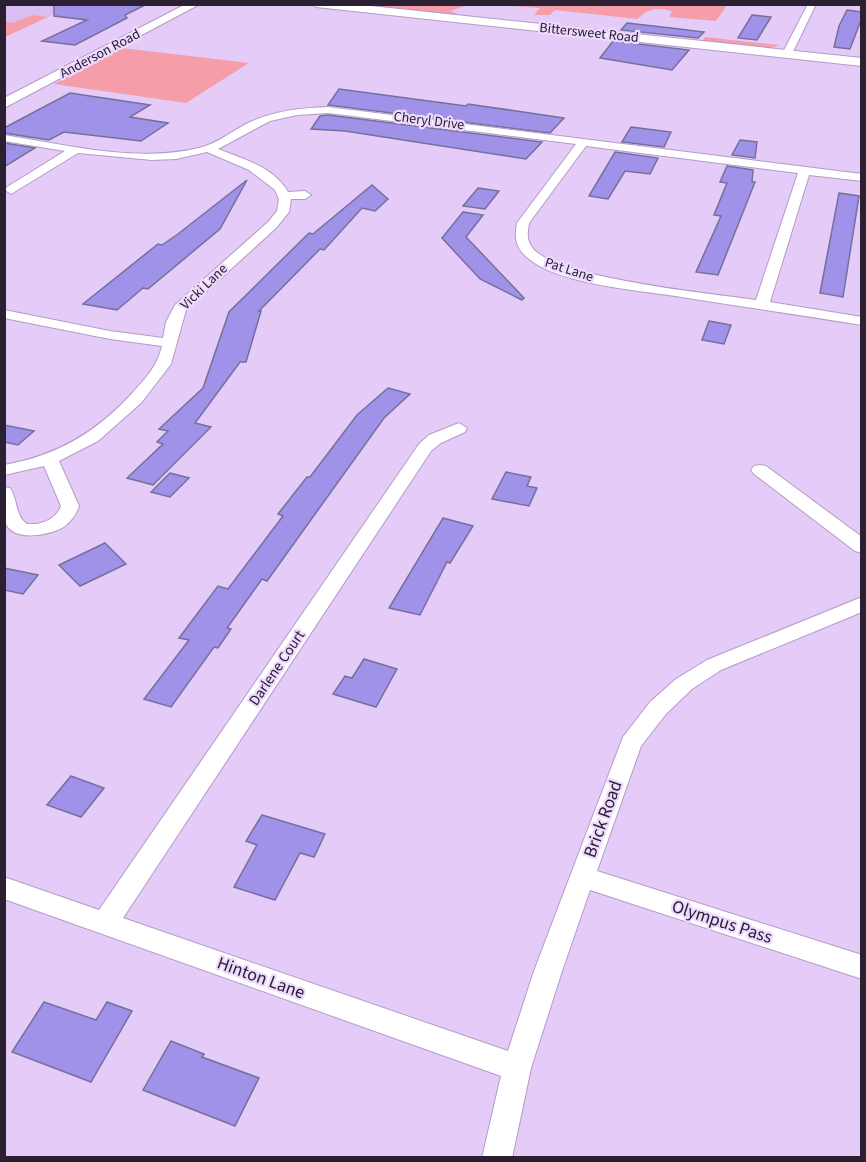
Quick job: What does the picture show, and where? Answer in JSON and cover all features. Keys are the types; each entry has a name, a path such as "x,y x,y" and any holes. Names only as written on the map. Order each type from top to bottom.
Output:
{"street":[{"name":"Anderson Road","path":"4,104 195,4"},
{"name":"Bittersweet Road","path":"316,4 861,62"},
{"path":"787,54 812,4"},
{"name":"Cheryl Drive","path":"4,138 124,155 155,157 209,149 234,138 257,123 298,109 352,111 861,178"},
{"name":"Pat Lane","path":"584,141 523,223 520,231 522,245 541,261 569,273 762,305"},
{"path":"11,190 77,149"},
{"path":"209,149 270,179 280,188 284,196 305,195"},
{"path":"805,170 762,305 861,321"},
{"name":"Vicki Lane","path":"4,470 50,460 85,444 112,424 149,384 162,365 169,343 172,321 180,308 272,225 283,212 284,196"},
{"path":"4,314 110,335 169,343"},
{"name":"Darlene Court","path":"106,922 425,448 435,439 459,428"},
{"path":"4,492 13,522 18,526 31,529 46,528 59,522 69,512 70,506 50,460"},
{"path":"760,470 861,547"},
{"name":"Brick Road","path":"497,1158 517,1068 582,877 631,743 658,708 684,684 714,665 861,604"},
{"name":"Olympus Pass","path":"582,877 861,967"},
{"name":"Hinton Lane","path":"4,888 517,1068"}],"shaded area":[{"path":"378,4 468,5 450,11 458,14 456,16 372,8"},
{"path":"4,5 76,5 48,17 32,15 13,23 5,22"},
{"path":"495,5 727,5 716,21 669,17 672,11 662,9 650,10 638,19 555,10 550,15 534,15 540,8"},
{"path":"32,15 48,17 5,37 5,22 13,23"},
{"path":"705,37 779,45 773,48 754,49 701,43"},
{"path":"122,48 249,63 186,103 54,84"}],"building":[{"path":"54,4 147,4 125,15 127,18 75,45 42,41 87,20 54,16"},
{"path":"847,10 861,12 861,20 850,49 834,47 839,26"},
{"path":"752,15 771,17 757,40 738,38"},
{"path":"627,23 704,32 698,38 621,30"},
{"path":"613,41 689,50 672,70 600,58"},
{"path":"339,89 564,118 550,133 328,105"},
{"path":"70,93 150,105 130,117 168,123 141,141 64,132 49,140 4,133 4,128"},
{"path":"328,115 542,142 526,159 345,131 311,129 320,116"},
{"path":"631,127 671,132 664,147 622,142"},
{"path":"740,140 757,142 755,158 732,155"},
{"path":"4,143 35,148 4,167"},
{"path":"615,152 658,158 650,174 625,171 608,199 589,196"},
{"path":"727,166 753,170 752,182 755,182 718,275 696,272 721,216 714,215 727,183 720,182"},
{"path":"247,180 220,229 148,289 143,288 117,310 83,304 158,244 162,245 178,234"},
{"path":"372,185 388,199 375,211 362,208 324,250 320,249 259,311 261,311 246,362 240,362 195,423 211,427 153,485 127,478 163,444 157,442 168,431 159,429 203,388 229,312 309,233 313,234"},
{"path":"478,188 499,191 485,209 463,206"},
{"path":"839,193 859,196 843,297 820,293"},
{"path":"463,212 483,215 466,237 524,298 522,300 480,279 442,238"},
{"path":"709,321 731,325 724,344 702,340"},
{"path":"388,388 410,394 384,418 267,581 262,579 227,628 231,629 218,648 214,647 171,707 144,699 189,640 179,638 218,586 228,589 283,516 278,514 307,477 310,477 357,415"},
{"path":"4,425 34,431 18,445 4,442"},
{"path":"506,472 531,477 527,486 537,488 529,506 492,499"},
{"path":"170,473 189,478 170,497 151,492"},
{"path":"443,518 473,526 450,563 447,562 420,615 389,608"},
{"path":"105,543 126,564 80,586 59,565"},
{"path":"4,568 38,575 23,594 4,590"},
{"path":"364,659 397,669 376,707 333,694 345,676 352,678"},
{"path":"71,776 104,788 81,817 47,805"},
{"path":"262,815 325,834 314,857 300,853 275,900 234,887 257,845 246,841"},
{"path":"44,1002 96,1020 107,1002 132,1011 91,1082 12,1052"},
{"path":"171,1041 204,1054 202,1057 259,1078 235,1126 143,1090"}]}
